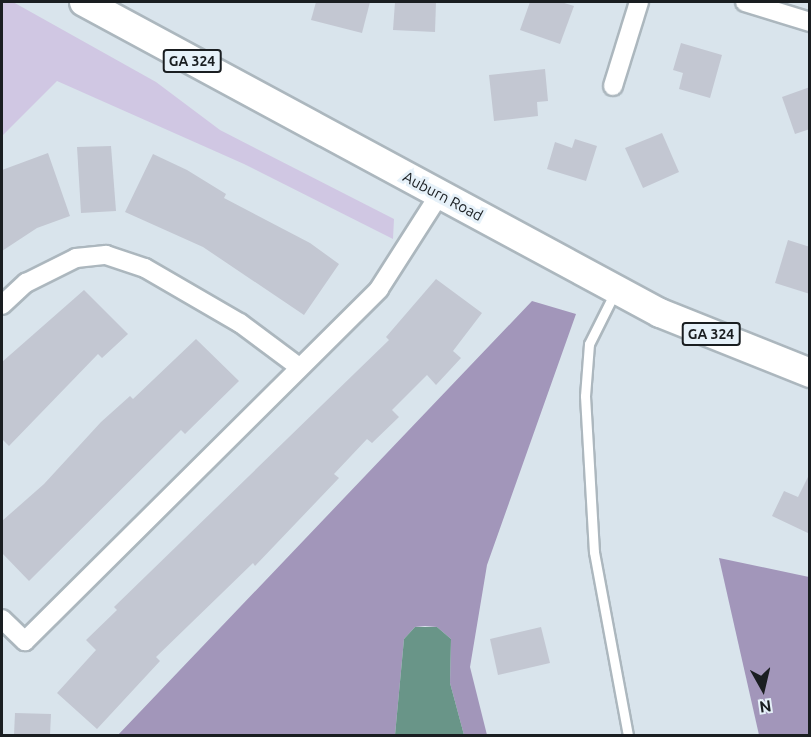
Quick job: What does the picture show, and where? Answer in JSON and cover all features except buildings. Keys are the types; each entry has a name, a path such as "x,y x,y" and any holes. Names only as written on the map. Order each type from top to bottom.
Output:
{"main road":[{"name":"Auburn Road","path":"84,2 660,314 810,373"}],"street":[{"path":"613,86 639,2"},
{"path":"745,2 810,22"},
{"path":"2,619 25,641 379,289 439,195"},
{"path":"2,305 26,283 76,258 106,255 145,268 240,323 299,368"}],"lane":[{"path":"616,289 588,344 585,396 594,552 628,735"}],"shaded area":[{"path":"2,2 13,2 156,82 220,130 394,219 393,239 244,164 57,81 3,135"},
{"path":"532,301 576,314 487,565 470,667 487,735 464,735 450,683 451,639 437,627 425,626 415,627 404,639 395,735 117,736"},
{"path":"719,558 809,577 809,735 759,735"},
{"path":"415,627 437,627 451,639 450,683 464,735 395,735 404,639"}]}
